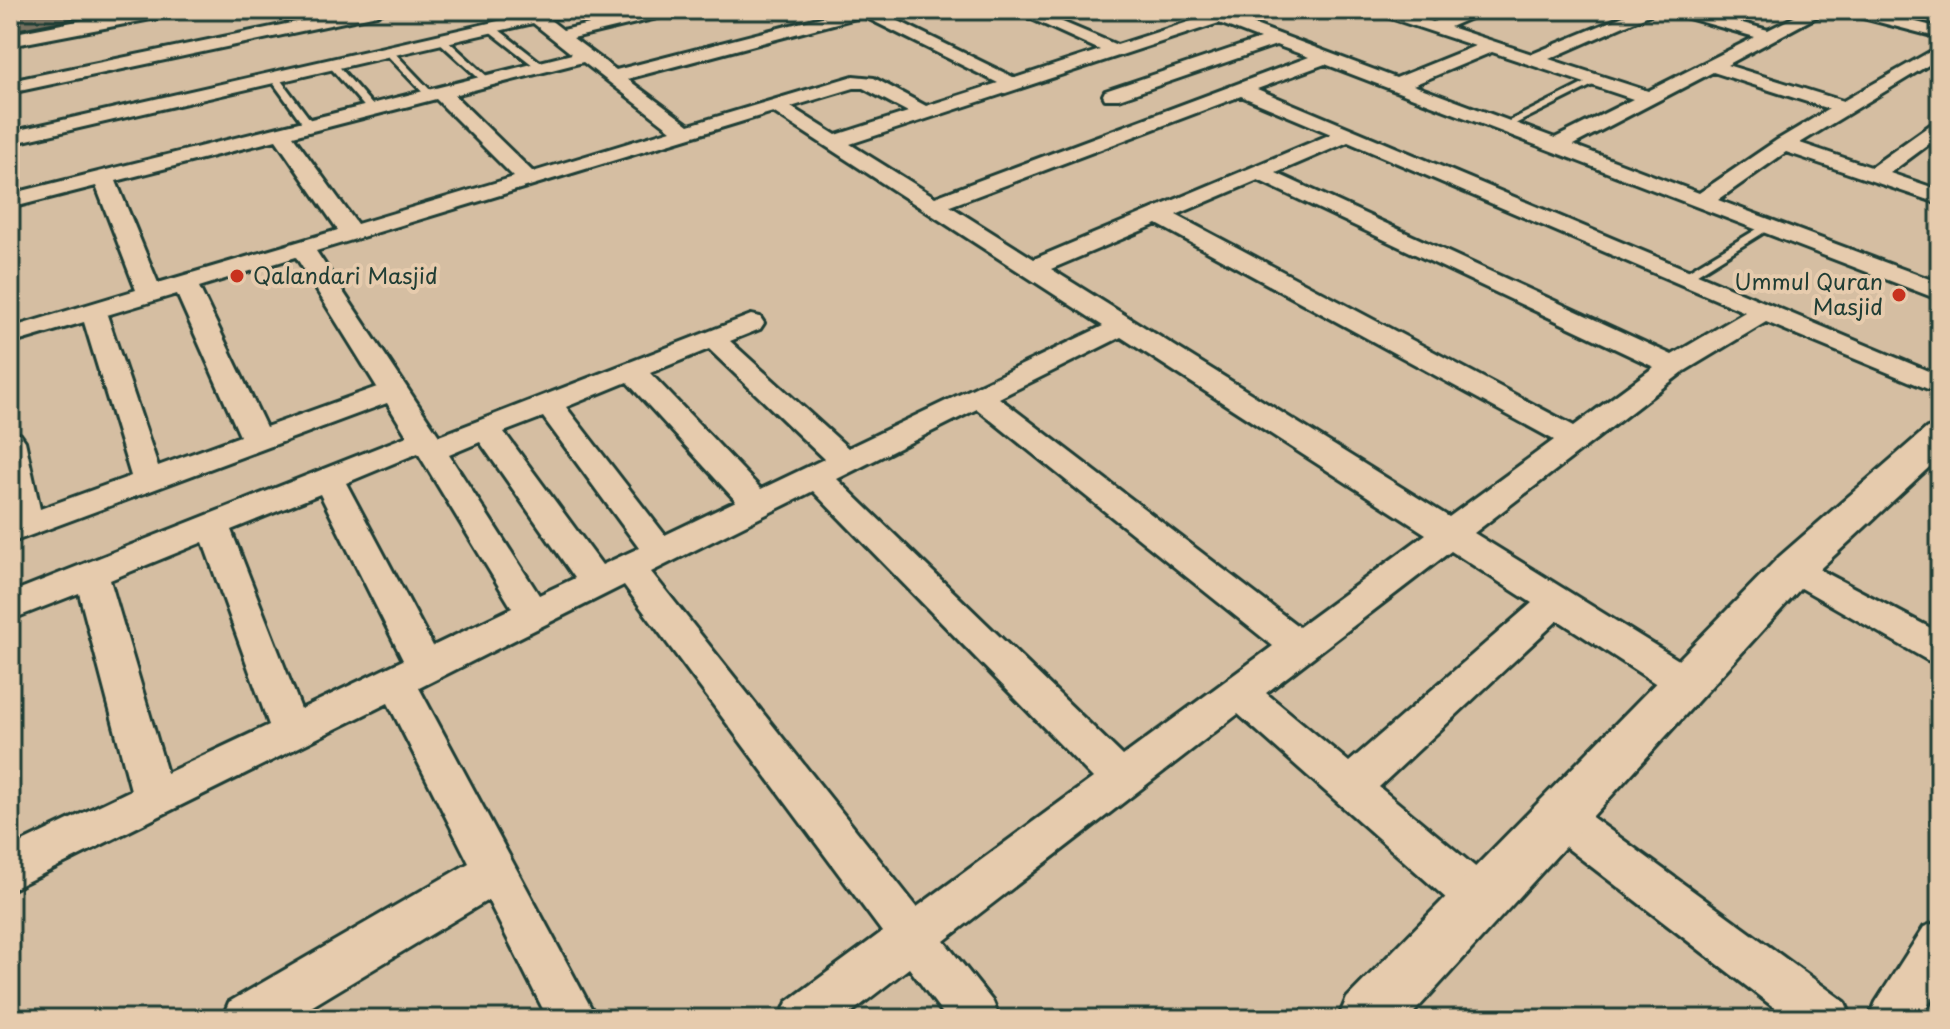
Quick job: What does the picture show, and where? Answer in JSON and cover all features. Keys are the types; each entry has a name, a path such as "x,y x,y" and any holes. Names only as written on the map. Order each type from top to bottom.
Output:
{"street":[{"path":"10,40 167,10"},
{"path":"10,87 377,10"},
{"path":"10,121 511,10"},
{"path":"10,138 568,10"},
{"path":"559,36 672,10"},
{"path":"612,77 864,10 1014,84"},
{"path":"1020,10 1116,51"},
{"path":"835,142 1116,51 1210,14 1242,10"},
{"path":"1381,10 1649,98"},
{"path":"1434,27 1481,10"},
{"path":"1532,60 1652,10"},
{"path":"1677,10 1770,36"},
{"path":"1559,144 1821,10"},
{"path":"1850,10 1940,33"},
{"path":"1893,21 1913,10"},
{"path":"1210,14 1939,290"},
{"path":"535,17 686,132"},
{"path":"1098,89 1276,39"},
{"path":"1398,84 1491,46"},
{"path":"1702,201 1784,144 1940,51"},
{"path":"10,201 585,56"},
{"path":"933,205 1326,57"},
{"path":"1712,66 1845,108"},
{"path":"1914,66 1940,73"},
{"path":"1058,70 1162,119"},
{"path":"10,336 861,81 925,113"},
{"path":"1241,89 1940,386"},
{"path":"436,94 530,181"},
{"path":"776,106 1685,683"},
{"path":"1873,175 1940,127"},
{"path":"281,133 352,234"},
{"path":"1033,268 1349,134"},
{"path":"1784,144 1940,197"},
{"path":"1259,173 1673,366"},
{"path":"104,178 150,294"},
{"path":"1158,215 1575,439"},
{"path":"303,249 392,391 430,445 533,614"},
{"path":"185,284 257,440"},
{"path":"93,311 148,481"},
{"path":"804,1019 1673,366 1764,312"},
{"path":"10,607 328,479 486,429 751,323"},
{"path":"10,870 1123,326"},
{"path":"713,339 830,469 1121,780"},
{"path":"632,371 757,505"},
{"path":"10,441 19,528 392,391"},
{"path":"979,397 1299,647"},
{"path":"548,404 628,568"},
{"path":"486,429 628,568 976,1019"},
{"path":"1368,1019 1794,568 1940,436"},
{"path":"328,479 496,871 573,1019"},
{"path":"213,525 291,732"},
{"path":"1794,568 1940,650"},
{"path":"91,574 154,799"},
{"path":"1350,787 1555,603"},
{"path":"1239,692 1481,900"},
{"path":"1559,817 1828,1019"},
{"path":"246,1019 496,871"},
{"path":"1893,1019 1940,943"}],"lane":[{"path":"491,28 541,67"},
{"path":"441,39 487,81"},
{"path":"388,51 436,94"},
{"path":"332,64 372,110"},
{"path":"274,77 310,126"},
{"path":"1506,125 1596,81"},
{"path":"1682,278 1767,226"}],"shaded area":[{"path":"10,10 1940,10 1940,1019 10,1019"}],"place":[{"name":"Qalandari Masjid","path":"237,276"},
{"name":"Ummul Quran Masjid","path":"1899,295"}]}
